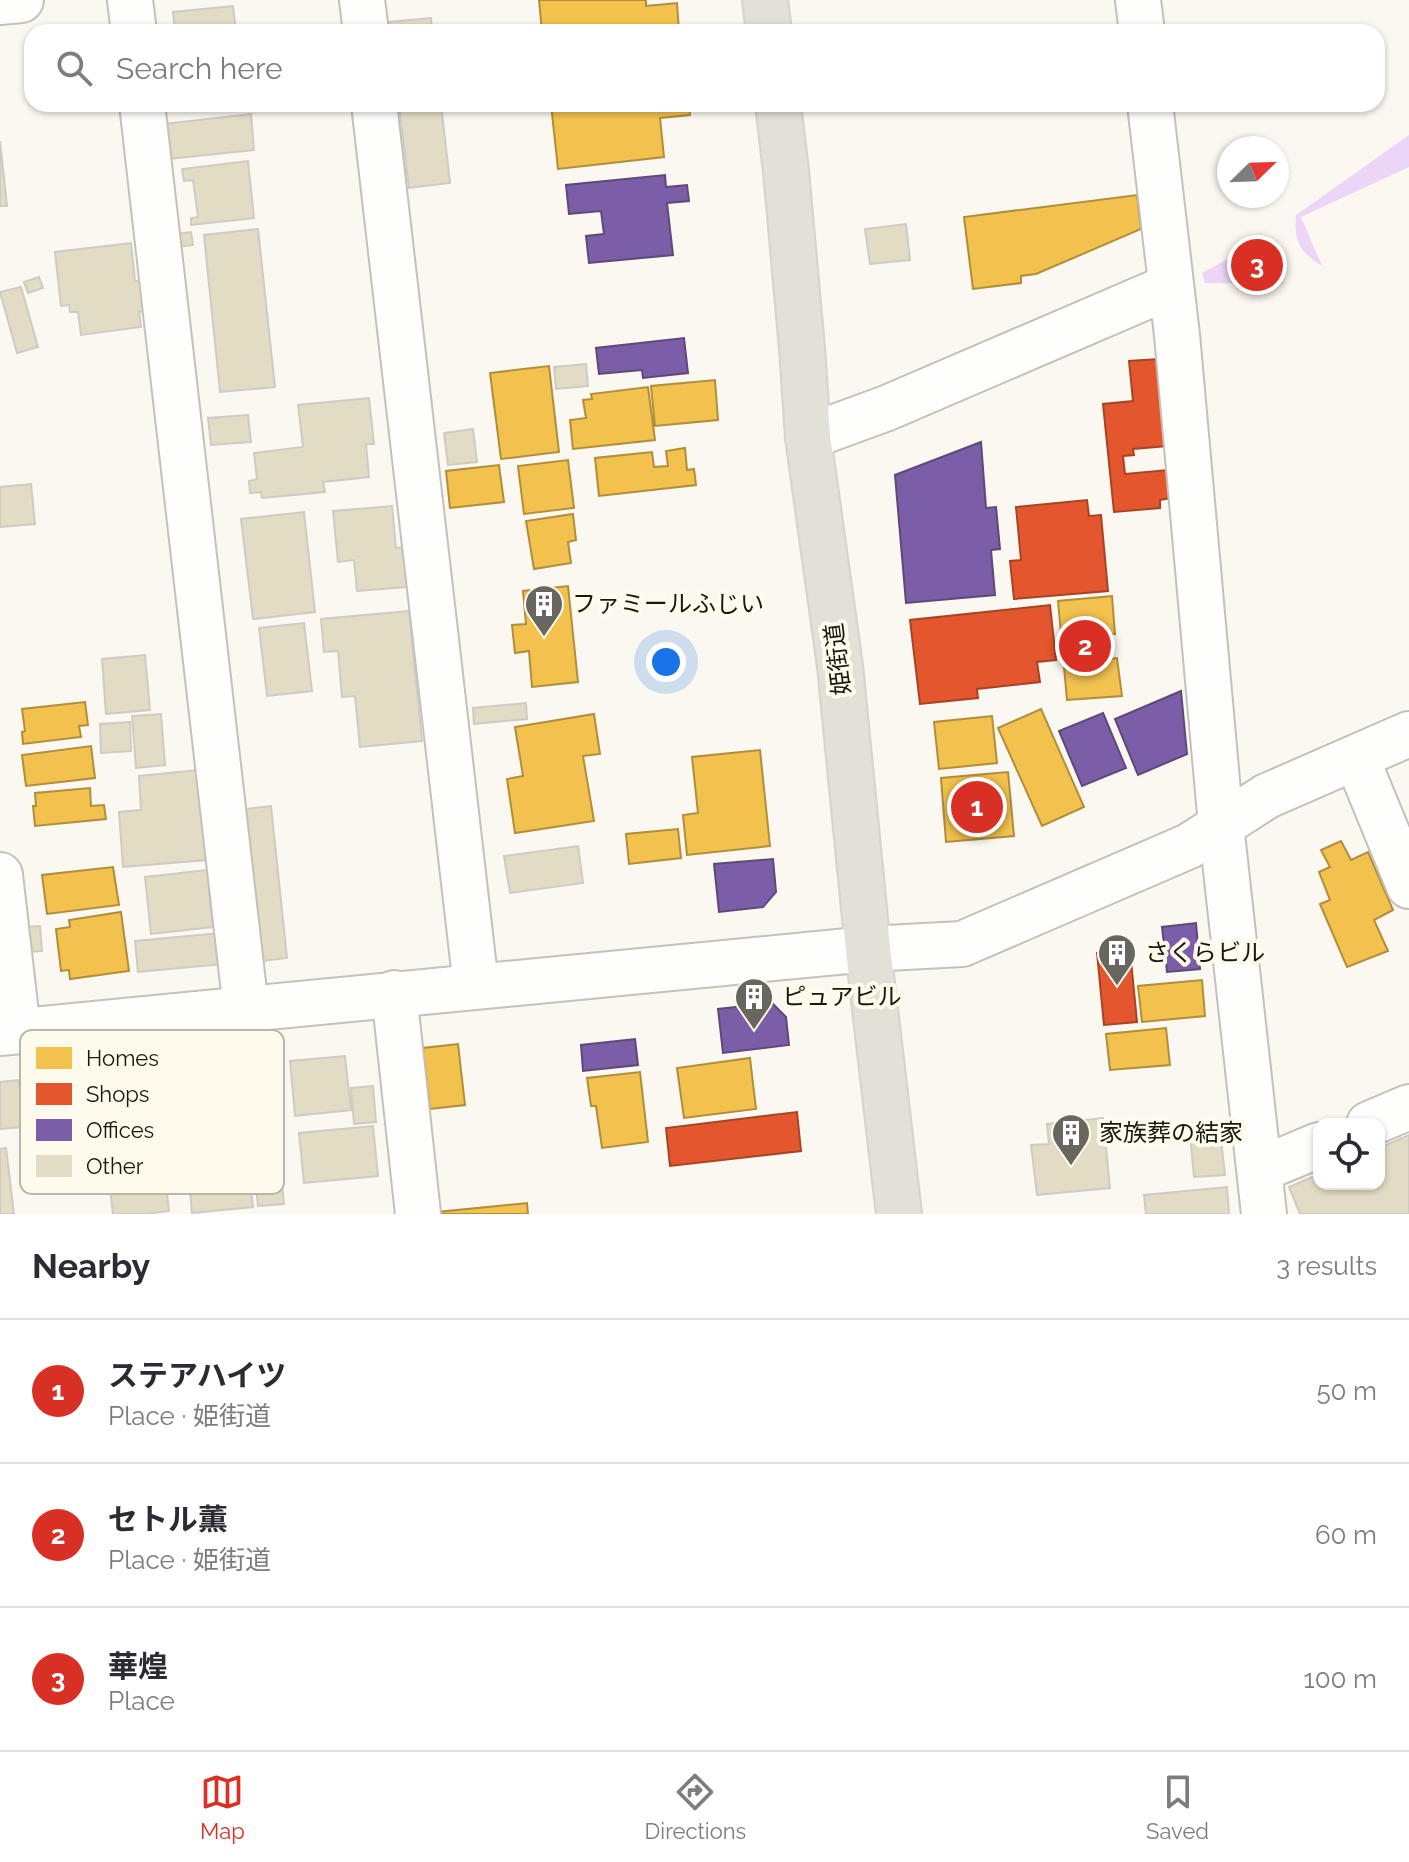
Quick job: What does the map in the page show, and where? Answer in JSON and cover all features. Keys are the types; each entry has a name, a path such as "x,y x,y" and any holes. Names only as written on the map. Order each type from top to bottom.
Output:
{"main road":[{"path":"765,0 768,24"},
{"name":"姫街道","path":"779,112 808,437 840,666 868,949 899,1214"}],"street":[{"path":"0,2 21,0"},
{"path":"130,0 133,24"},
{"path":"362,0 365,24"},
{"path":"1138,0 1141,24"},
{"path":"143,112 246,1009"},
{"path":"375,112 476,986"},
{"path":"1151,112 1171,286 1221,825 1264,1214"},
{"path":"808,437 887,408 1171,286"},
{"path":"30,1030 868,949 962,944 1189,846 1267,796 1409,734"},
{"path":"1356,757 1409,886"},
{"path":"0,875 9,1032"},
{"path":"394,993 418,1214"},
{"path":"1383,1118 1409,1107"},
{"path":"1259,1170 1313,1148"}],"shaded area":[{"path":"1409,135 1409,167 1301,217 1322,266 1314,261 1300,245 1296,215"},
{"path":"1269,237 1271,255 1284,284 1205,283 1202,273"}],"building: Homes":[{"path":"539,0 646,0 646,6 677,3 678,24 541,24"},
{"path":"552,112 690,112 690,115 660,118 664,157 558,169"},
{"path":"1137,195 1141,229 1036,274 1021,276 1021,283 973,289 964,217"},
{"path":"549,366 559,452 501,459 490,373"},
{"path":"715,380 718,420 655,426 651,386"},
{"path":"648,387 655,440 573,449 570,420 586,418 583,400 592,399 591,394"},
{"path":"685,448 687,470 694,469 696,485 599,496 595,458 652,452 654,467 668,466 666,451"},
{"path":"568,460 574,508 524,514 518,466"},
{"path":"499,465 504,502 450,508 446,471"},
{"path":"573,514 576,540 568,542 571,563 534,569 526,521"},
{"name":"ファミールふじい","path":"568,586 578,682 532,687 529,651 515,653 512,625 526,624 523,591"},
{"path":"1112,596 1115,634 1106,634 1109,659 1117,658 1122,696 1067,700 1058,601"},
{"path":"85,702 88,725 79,726 81,737 23,744 22,709"},
{"path":"1041,709 1084,807 1042,826 998,728"},
{"path":"594,714 600,754 583,756 594,821 515,833 507,779 523,776 515,727"},
{"path":"992,716 997,763 939,769 934,722"},
{"path":"91,746 95,778 26,786 22,755"},
{"path":"760,750 770,846 687,855 683,815 698,813 692,757"},
{"path":"1008,772 1014,836 946,842 941,778"},
{"path":"90,788 91,806 104,805 106,819 35,826 35,793"},
{"path":"678,829 681,858 629,864 626,834"},
{"path":"1341,841 1351,860 1368,852 1393,910 1374,920 1388,951 1347,967 1320,904 1330,900 1319,872 1330,867 1321,850"},
{"path":"113,867 119,905 47,914 42,875"},
{"path":"121,912 129,971 70,979 69,970 61,971 56,929 70,927 69,920"},
{"path":"1202,980 1205,1016 1142,1022 1138,986"},
{"path":"1166,1028 1170,1065 1110,1070 1106,1034"},
{"path":"458,1044 465,1105 430,1109 423,1048"},
{"path":"750,1058 756,1109 684,1118 677,1068"},
{"path":"640,1072 648,1142 602,1148 596,1106 591,1106 587,1078"},
{"path":"527,1203 528,1214 437,1214 437,1212"}],"building: Shops":[{"path":"1159,359 1167,446 1133,449 1134,455 1123,456 1125,474 1168,470 1171,498 1160,500 1160,508 1114,512 1103,404 1133,401 1129,361"},
{"path":"1087,500 1089,516 1101,515 1108,591 1014,599 1010,561 1021,560 1016,507"},
{"path":"1050,605 1056,660 1037,662 1040,682 977,689 978,698 920,704 910,620"},
{"name":"さくらビル","path":"1130,950 1137,1022 1104,1025 1097,953"},
{"path":"797,1112 801,1151 670,1166 666,1128"}],"building: Offices":[{"path":"665,175 666,187 687,185 689,201 667,203 673,255 589,263 586,236 604,234 601,211 569,214 566,185"},
{"path":"684,338 688,373 643,378 642,370 599,374 596,348"},
{"path":"981,442 986,508 996,507 1000,549 991,550 995,595 906,603 895,475"},
{"path":"1181,691 1187,754 1138,775 1115,719"},
{"path":"1103,713 1126,768 1082,786 1059,731"},
{"path":"773,859 776,892 763,907 719,912 714,864"},
{"path":"1196,923 1200,969 1167,972 1162,927"},
{"name":"ピュアビル","path":"772,1003 786,1017 789,1045 723,1053 718,1009"},
{"path":"635,1039 638,1065 583,1071 581,1045"}],"building: Other":[{"path":"233,6 235,24 174,24 173,12"},
{"path":"431,18 431,24 389,24"},
{"path":"400,112 442,112 450,183 409,188"},
{"path":"251,114 254,150 168,159 164,124"},
{"path":"0,141 7,206 0,206"},
{"path":"248,161 254,218 191,225 191,218 198,217 193,180 184,181 182,169"},
{"path":"906,224 910,260 870,264 865,229"},
{"path":"258,229 275,387 220,392 204,235"},
{"path":"191,232 193,245 178,247 176,234"},
{"path":"131,243 135,281 144,280 148,311 139,312 141,327 81,335 78,312 70,312 69,305 61,306 55,252"},
{"path":"39,277 43,288 28,293 24,282"},
{"path":"21,287 38,347 17,353 0,292"},
{"path":"586,364 588,386 556,389 554,367"},
{"path":"369,398 374,444 366,444 369,477 323,482 325,492 262,498 261,492 250,493 249,481 257,479 254,453 303,447 298,405"},
{"path":"248,415 251,442 211,445 208,418"},
{"path":"473,429 477,462 448,465 444,433"},
{"path":"31,484 35,524 0,527 0,487"},
{"path":"392,506 396,548 403,547 407,587 357,591 354,560 338,562 333,511"},
{"path":"304,512 315,612 253,619 241,519"},
{"path":"409,611 422,741 360,747 355,696 342,697 338,651 324,652 321,619"},
{"path":"304,623 312,691 267,696 259,628"},
{"path":"145,655 150,710 106,714 102,659"},
{"path":"526,703 527,719 474,724 473,708"},
{"path":"161,714 165,765 136,768 132,716"},
{"path":"130,722 131,751 101,753 100,724"},
{"path":"198,770 207,860 123,867 119,812 141,810 139,776"},
{"path":"271,806 287,958 263,961 246,809"},
{"path":"578,846 583,883 510,893 504,856"},
{"path":"207,870 213,927 151,934 145,877"},
{"path":"40,926 42,951 28,952 26,927"},
{"path":"220,933 223,964 138,972 135,941"},
{"path":"345,1056 351,1110 295,1116 290,1061"},
{"path":"19,1080 20,1127 0,1129 0,1082"},
{"path":"373,1086 376,1122 354,1124 351,1088"},
{"name":"家族葬の結家","path":"1103,1118 1110,1188 1037,1195 1031,1145 1049,1144 1047,1124"},
{"path":"1219,1121 1225,1175 1194,1177 1189,1124"},
{"path":"373,1126 378,1176 304,1183 299,1133"},
{"path":"1409,1135 1409,1214 1300,1214 1289,1187 1313,1177 1313,1190 1385,1190 1385,1145"},
{"path":"6,1148 14,1214 0,1214 0,1149"},
{"path":"1227,1187 1229,1214 1146,1214 1144,1195"},
{"path":"111,1194 167,1194 169,1211 113,1214"},
{"path":"190,1194 252,1194 253,1207 192,1213"},
{"path":"257,1194 283,1194 284,1204 258,1206"}],"place":[{"name":"華煌","path":"1257,265"},
{"name":"ファミールふじい","path":"544,638"},
{"name":"セトル薫","path":"1085,646"},
{"name":"ステアハイツ","path":"977,807"},
{"name":"さくらビル","path":"1117,987"},
{"name":"ピュアビル","path":"754,1031"},
{"name":"家族葬の結家","path":"1071,1167"}]}
